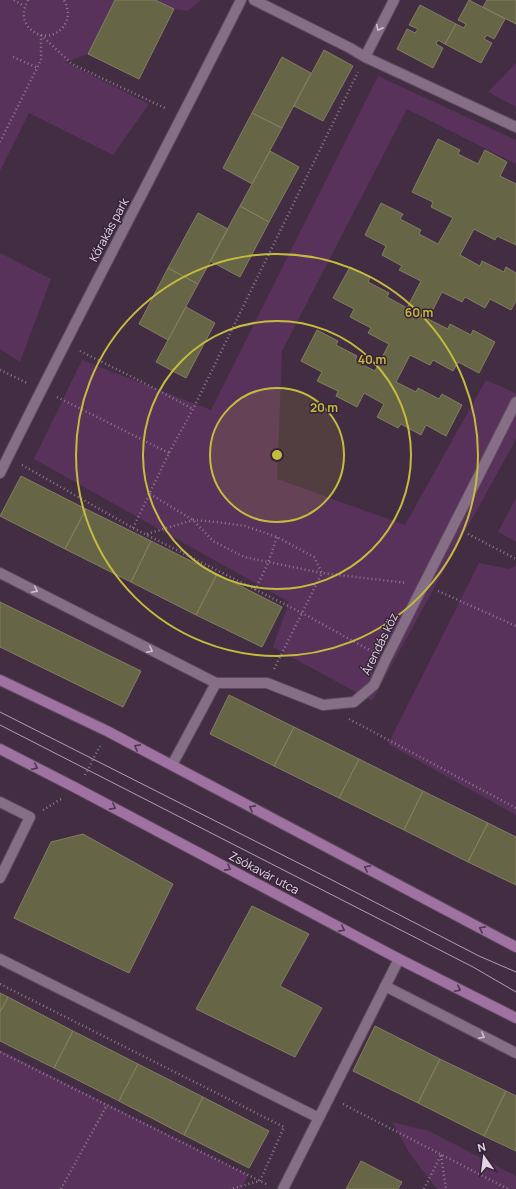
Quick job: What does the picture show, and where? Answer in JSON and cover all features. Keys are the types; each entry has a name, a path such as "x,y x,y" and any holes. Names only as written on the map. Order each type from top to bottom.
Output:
{"street":[{"path":"0,680 108,731 516,947"},
{"name":"Zsókavár utca","path":"0,749 516,1018"}],"lane":[{"name":"Kőrakás park","path":"0,473 242,0"},
{"path":"254,0 365,57 516,128"},
{"path":"365,57 394,0"},
{"name":"Árendás köz","path":"216,683 267,683 322,705 354,702 374,686 386,659 516,402"},
{"path":"0,573 216,683 172,766"},
{"path":"0,802 30,817 0,878"},
{"path":"283,1189 399,958"},
{"path":"0,959 319,1118"},
{"path":"385,986 516,1053"}],"path":[{"path":"14,0 24,6"},
{"path":"28,0 24,6 23,12 24,20 27,26 32,31 41,35 72,64 183,117"},
{"path":"41,35 58,32 64,26 68,13 64,0"},
{"path":"0,142 42,60 41,35"},
{"path":"13,57 38,68"},
{"path":"133,528 169,453 193,409 365,57"},
{"path":"65,344 193,409"},
{"path":"1,371 169,453"},
{"path":"8,457 133,528 302,613 386,659"},
{"path":"150,494 193,520 213,541 244,557 322,573 424,585 516,626"},
{"path":"147,534 193,520 245,526 277,537 314,557 322,573"},
{"path":"453,527 516,558"},
{"path":"255,590 268,563 277,537"},
{"path":"267,683 322,573"},
{"path":"322,705 516,808"},
{"path":"30,817 78,789 108,731"},
{"path":"0,984 284,1128 260,1181"},
{"path":"0,1052 260,1181"},
{"path":"329,1097 508,1189"},
{"path":"61,1189 107,1105"},
{"path":"424,1189 441,1155"},
{"path":"441,1155 446,1189"},
{"path":"230,1189 260,1181"}],"shaded area":[{"path":"0,0 115,0 88,54 66,62 149,104 113,155 29,113 0,171"},
{"path":"155,0 201,0 188,11 174,9"},
{"path":"516,63 516,107 488,92"},
{"path":"378,76 516,140 516,164 407,109 282,351 277,479 405,525 486,380 516,393 516,439 372,701 273,647 289,602 34,459 82,360 211,410"},
{"path":"0,253 51,279 20,362 0,349"},
{"path":"516,498 516,542 498,532"},
{"path":"479,563 509,569 516,566 516,815 388,744"},
{"path":"0,1050 248,1175 241,1189 0,1189"},
{"path":"392,1122 429,1131 516,1176 516,1189 437,1189 410,1154"}],"building":[{"path":"115,0 155,0 174,9 139,79 88,54"},
{"path":"469,0 505,19 494,39 487,35 484,39 492,43 481,63 445,44 456,24 464,28 466,24 458,20"},
{"path":"487,0 516,0 516,24 483,7"},
{"path":"420,5 456,24 445,44 438,40 436,44 443,48 433,68 397,49 407,29 415,33 418,29 409,25"},
{"path":"324,50 353,66 323,121 294,106"},
{"path":"282,57 311,73 282,128 252,113"},
{"path":"252,113 282,128 252,184 223,168"},
{"path":"438,139 460,150 458,154 478,164 485,150 507,162 500,176 516,184 516,245 497,236 495,240 474,229 460,255 480,266 482,261 504,272 506,267 516,273 516,301 511,310 490,299 485,308 465,297 462,302 442,292 428,319 448,329 450,324 471,335 473,330 495,342 479,373 458,362 453,371 433,360 430,365 410,355 396,382 416,392 418,388 439,399 442,394 462,405 446,436 426,425 421,435 401,424 398,428 377,417 384,404 364,393 357,407 336,396 338,391 317,381 322,372 301,361 317,330 338,341 336,345 357,356 355,361 375,371 389,344 368,333 371,328 350,317 354,309 333,298 350,267 370,277 368,282 389,293 387,297 407,308 421,281 399,270 402,266 382,255 386,246 365,235 381,203 403,214 400,219 421,230 419,234 438,244 453,218 431,207 433,202 412,192"},
{"path":"270,151 299,167 269,222 240,206"},
{"path":"240,206 269,222 240,277 210,261"},
{"path":"198,213 228,229 198,284 168,268"},
{"path":"168,268 198,284 168,340 139,324"},
{"path":"186,307 215,323 186,378 156,362"},
{"path":"21,476 86,509 65,549 0,516"},
{"path":"86,509 151,541 131,582 65,549"},
{"path":"151,541 217,574 196,615 131,582"},
{"path":"217,574 282,607 262,647 196,615"},
{"path":"0,602 141,671 123,707 0,647"},
{"path":"229,695 294,727 274,766 210,734"},
{"path":"294,727 359,759 339,798 274,766"},
{"path":"359,759 423,791 404,830 339,798"},
{"path":"423,791 488,823 468,862 404,830"},
{"path":"488,823 516,837 516,885 468,862"},
{"path":"83,834 173,884 129,973 14,918 51,842"},
{"path":"252,906 309,934 280,986 322,1008 295,1057 196,1009"},
{"path":"0,993 8,997 0,1012"},
{"path":"8,997 73,1031 54,1068 0,1041 0,1012"},
{"path":"375,1026 440,1059 418,1103 353,1071"},
{"path":"73,1031 138,1064 119,1101 54,1068"},
{"path":"440,1059 506,1091 484,1136 418,1103"},
{"path":"138,1064 203,1097 184,1135 119,1101"},
{"path":"506,1091 516,1096 516,1151 484,1136"},
{"path":"203,1097 269,1131 249,1168 184,1135"},
{"path":"361,1161 402,1182 398,1189 346,1189"}],"tram line":[{"path":"0,712 479,956 516,972"},
{"path":"0,725 473,967 516,992"}]}
